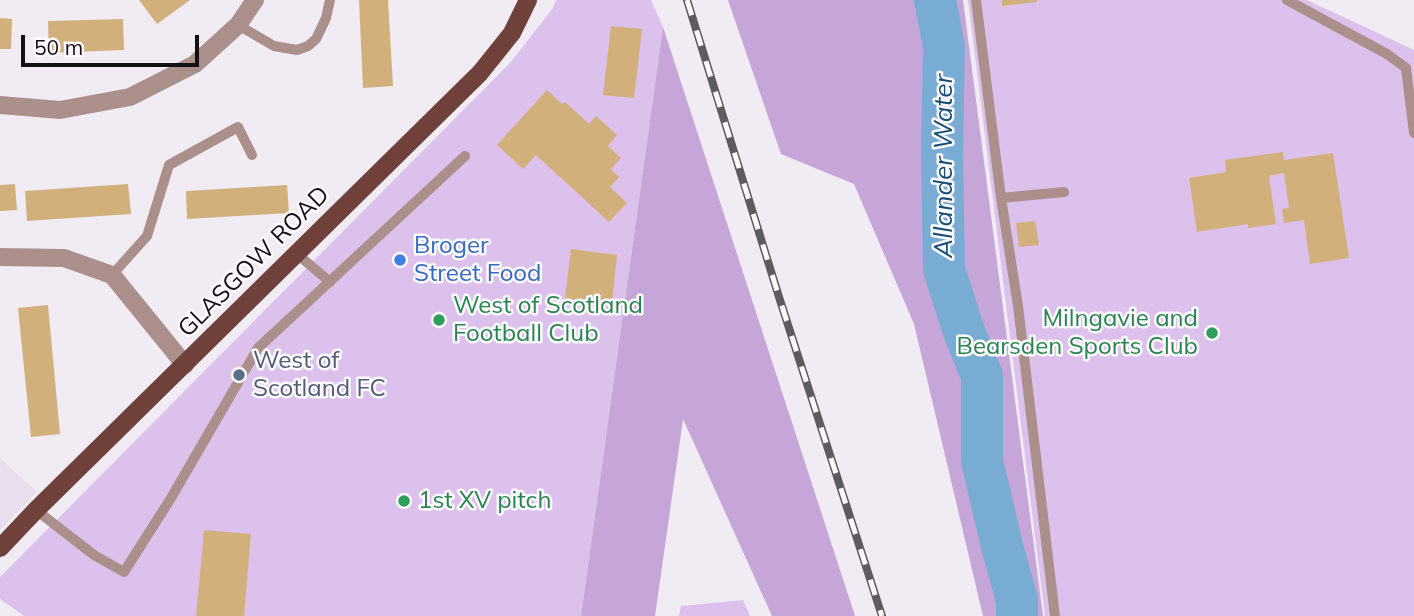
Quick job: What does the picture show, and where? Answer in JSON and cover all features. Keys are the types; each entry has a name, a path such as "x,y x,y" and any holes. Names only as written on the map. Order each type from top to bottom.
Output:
{"main road":[{"name":"GLASGOW ROAD","path":"0,548 480,73 512,33 528,0"}],"street":[{"path":"0,106 60,110 130,97 195,64 238,24 255,0"},
{"path":"0,257 64,258 111,275 185,365"}],"lane":[{"path":"238,24 274,46 297,50 316,39 326,18 330,0"},
{"path":"975,0 1018,306 1055,616"},
{"path":"1287,0 1387,54 1410,71 1414,133"},
{"path":"111,275 147,236 169,165 237,127 252,155"},
{"path":"36,510 94,555 124,572 171,498 258,348 465,156"},
{"path":"1001,198 1064,192"},
{"path":"296,253 330,282"}],"shaded area":[{"name":"West of Scotland Football Club","path":"556,0 651,0 663,27 581,616 24,616 0,599 0,577 510,63 553,8"},
{"path":"728,0 963,0 1043,616 983,616 914,324 854,184 781,154"},
{"name":"Milngavie and Bearsden Sports Club","path":"968,0 1307,0 1414,50 1414,616 1045,616"},
{"path":"663,27 855,616 772,616 683,419 655,616 581,616"},
{"path":"0,458 37,492 0,530"},
{"path":"743,600 750,616 679,616 681,606"}],"building":[{"path":"139,0 190,0 157,24"},
{"path":"359,0 388,0 393,86 363,88"},
{"path":"1002,0 1037,0 1037,2 1002,6"},
{"path":"0,18 12,19 11,49 0,49"},
{"path":"123,19 124,50 49,53 48,21"},
{"path":"611,26 642,29 634,98 603,95"},
{"path":"547,90 589,124 596,116 617,135 608,146 621,158 611,169 619,177 610,187 627,203 609,222 536,155 523,169 497,145"},
{"path":"1283,152 1284,160 1333,153 1349,258 1310,264 1304,220 1284,223 1282,209 1289,208 1284,173 1269,176 1276,224 1248,228 1248,224 1197,232 1189,178 1226,172 1225,160"},
{"path":"15,184 17,210 0,211 0,185"},
{"path":"128,184 131,214 27,221 25,191"},
{"path":"287,185 289,213 187,219 186,191"},
{"path":"1035,221 1039,245 1019,247 1016,223"},
{"path":"571,249 617,255 612,304 565,299"},
{"path":"48,305 60,434 31,437 18,308"},
{"path":"204,530 251,534 244,616 196,616"}],"waterway":[{"name":"Allander Water","path":"935,0 944,46 944,269 963,329 982,376 982,461 1017,600 1017,616"}],"railway":[{"path":"687,0 882,616"}],"place":[{"name":"Broger Street Food","path":"400,260"},
{"name":"West of Scotland Football Club","path":"439,320"},
{"name":"Milngavie and Bearsden Sports Club","path":"1212,333"},
{"name":"West of Scotland FC","path":"239,375"},
{"name":"1st XV pitch","path":"404,501"}]}
